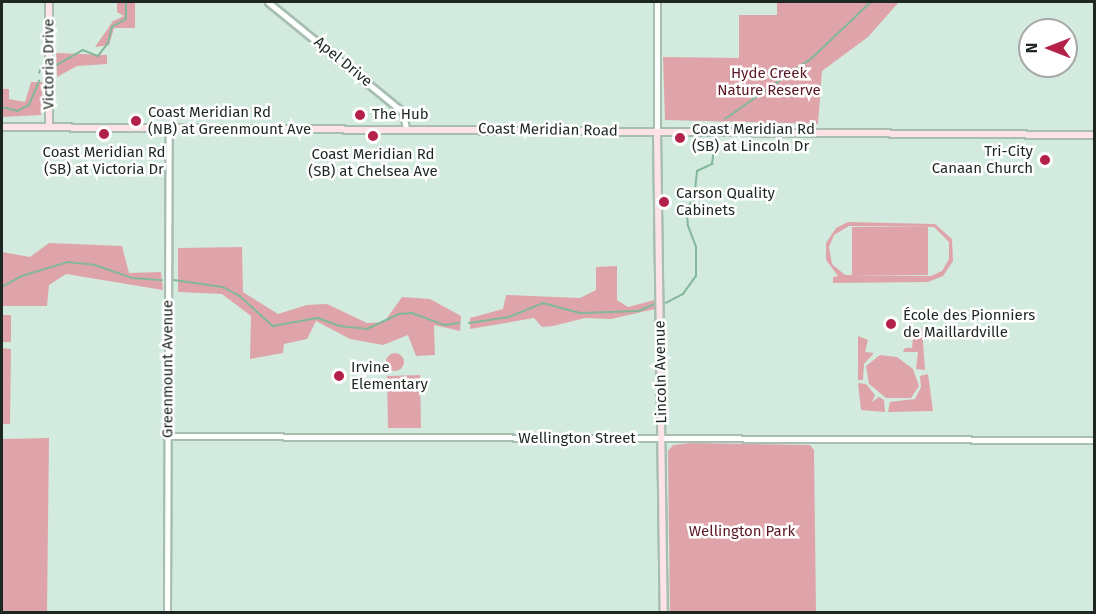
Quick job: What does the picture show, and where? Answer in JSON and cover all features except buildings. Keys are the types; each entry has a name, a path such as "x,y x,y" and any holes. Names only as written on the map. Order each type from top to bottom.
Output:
{"main road":[{"name":"Victoria Drive","path":"49,2 49,127"},
{"name":"Coast Meridian Road","path":"2,127 169,126 1095,135"},
{"name":"Lincoln Avenue","path":"657,132 664,612"}],"street":[{"name":"Apel Drive","path":"268,2 403,112 406,129"},
{"path":"657,2 657,132"},
{"name":"Greenmount Avenue","path":"167,612 169,126"},
{"name":"Wellington Street","path":"167,436 1095,440"}],"green space":[{"path":"117,2 135,2 135,28 114,28 109,45 95,47 113,21 124,16 117,12"},
{"name":"Hyde Creek Nature Reserve","path":"777,2 899,2 868,37 822,71 818,124 665,120 663,57 739,58 739,15 777,15"},
{"path":"56,53 107,55 107,64 77,66 57,77"},
{"path":"31,82 43,82 41,115 2,117 2,89 9,89 9,99 25,102"},
{"path":"848,222 935,224 952,239 953,261 943,276 928,282 833,283 833,277 838,276 826,260 826,243 836,228","holes":["849,226 934,227 949,242 949,259 942,271 931,276 845,275 832,264 829,247 834,235"]},
{"path":"852,227 928,227 928,275 852,275"},
{"path":"49,243 122,246 129,273 161,272 163,290 66,274 49,285 47,306 2,306 2,252 30,257"},
{"path":"242,247 243,292 278,314 307,305 327,304 367,323 384,322 402,297 430,299 461,316 460,331 434,325 435,355 416,356 408,335 383,345 350,339 316,321 307,339 284,344 283,353 250,359 251,316 222,294 178,292 178,248"},
{"path":"617,266 617,300 628,307 655,300 655,309 611,319 585,318 553,326 542,327 534,318 470,329 470,318 503,309 506,295 580,298 596,290 596,267"},
{"path":"2,315 11,315 11,342 2,342"},
{"path":"914,328 922,329 925,370 916,369 918,352 903,352 905,348 912,348"},
{"path":"858,336 868,340 865,352 874,353 864,364 863,380 858,380"},
{"path":"2,348 11,349 10,424 2,424"},
{"path":"395,353 401,356 404,362 401,368 395,371 389,368 386,362 389,356"},
{"path":"880,355 897,357 913,369 919,386 911,398 886,398 869,384 866,366"},
{"path":"928,374 933,411 888,412 890,402 915,399 921,387 920,376"},
{"path":"420,375 421,428 388,428 387,376"},
{"path":"858,383 866,384 875,395 872,402 879,397 884,400 885,412 861,410"},
{"path":"49,438 47,612 2,612 2,439"},
{"name":"Wellington Park","path":"691,443 810,445 814,450 816,612 670,612 668,451 673,445"}],"waterway":[{"path":"57,65 83,50 98,56 108,43 112,27 126,19 126,2"},
{"path":"725,119 812,58 871,2"},
{"path":"39,73 41,68"},
{"path":"2,107 18,111 29,105 39,81"},
{"path":"666,303 683,294 696,276 696,247 688,226 686,208 694,200 697,171 712,164 715,141"},
{"path":"2,287 22,276 68,262 95,265 132,278 162,280"},
{"path":"174,280 223,287 240,296 273,326 318,318 340,326 367,329 399,314 412,313 445,325 459,323"},
{"path":"469,323 509,317 543,303 581,313 639,311 654,304"}],"place":[{"name":"The Hub","path":"360,115"},
{"name":"Coast Meridian Rd (NB) at Greenmount Ave","path":"136,121"},
{"name":"Coast Meridian Rd (SB) at Victoria Dr","path":"104,134"},
{"name":"Coast Meridian Rd (SB) at Chelsea Ave","path":"373,136"},
{"name":"Coast Meridian Rd (SB) at Lincoln Dr","path":"680,138"},
{"name":"Tri-City Canaan Church","path":"1045,160"},
{"name":"Carson Quality Cabinets","path":"664,202"},
{"name":"École des Pionniers de Maillardville","path":"891,324"},
{"name":"Irvine Elementary","path":"339,376"}]}
